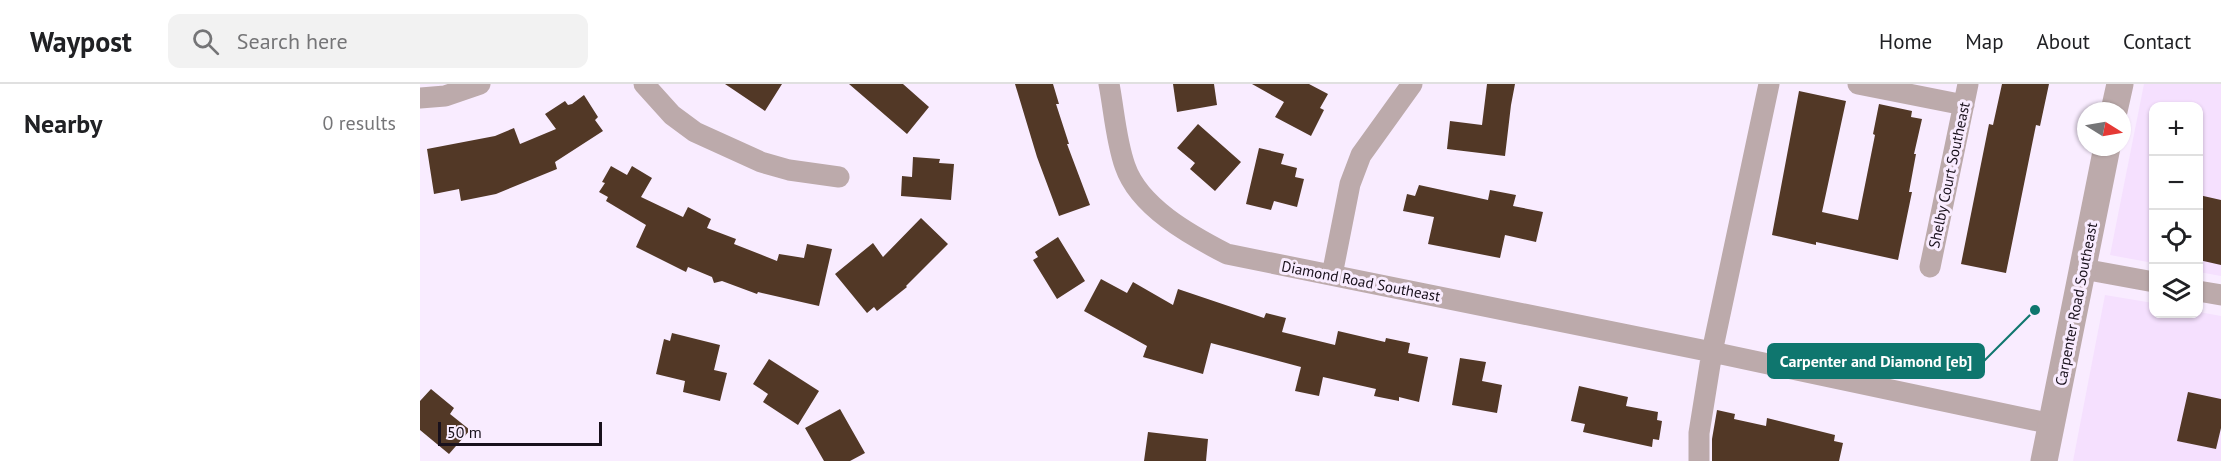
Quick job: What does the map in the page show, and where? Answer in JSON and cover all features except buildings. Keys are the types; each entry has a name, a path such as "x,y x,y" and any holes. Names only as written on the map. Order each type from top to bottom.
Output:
{"street":[{"path":"420,99 445,96 480,84"},
{"path":"644,84 672,115 695,132 761,162 780,168 839,177"},
{"name":"Diamond Road Southeast","path":"1109,84 1125,165 1133,183 1160,213 1200,240 1227,254 1712,352 2052,424"},
{"path":"1332,275 1350,184 1361,155 1412,84"},
{"path":"1699,461 1699,433 1712,352 1769,84"},
{"path":"1858,84 1966,94"},
{"path":"2116,102 2120,84"},
{"name":"Shelby Court Southeast","path":"1930,267 1966,94"},
{"name":"Carpenter Road Southeast","path":"2044,461 2105,156"},
{"path":"2083,269 2149,281"},
{"path":"2203,292 2221,295"}],"shaded area":[{"path":"2144,84 2221,84 2221,276 2203,273 2203,102 2149,102 2149,262 2110,255"},
{"path":"2105,295 2149,302 2149,318 2203,318 2203,313 2221,316 2221,461 2073,461"}],"place":[{"name":"Carpenter and Diamond [eb]","path":"2035,310"}]}
